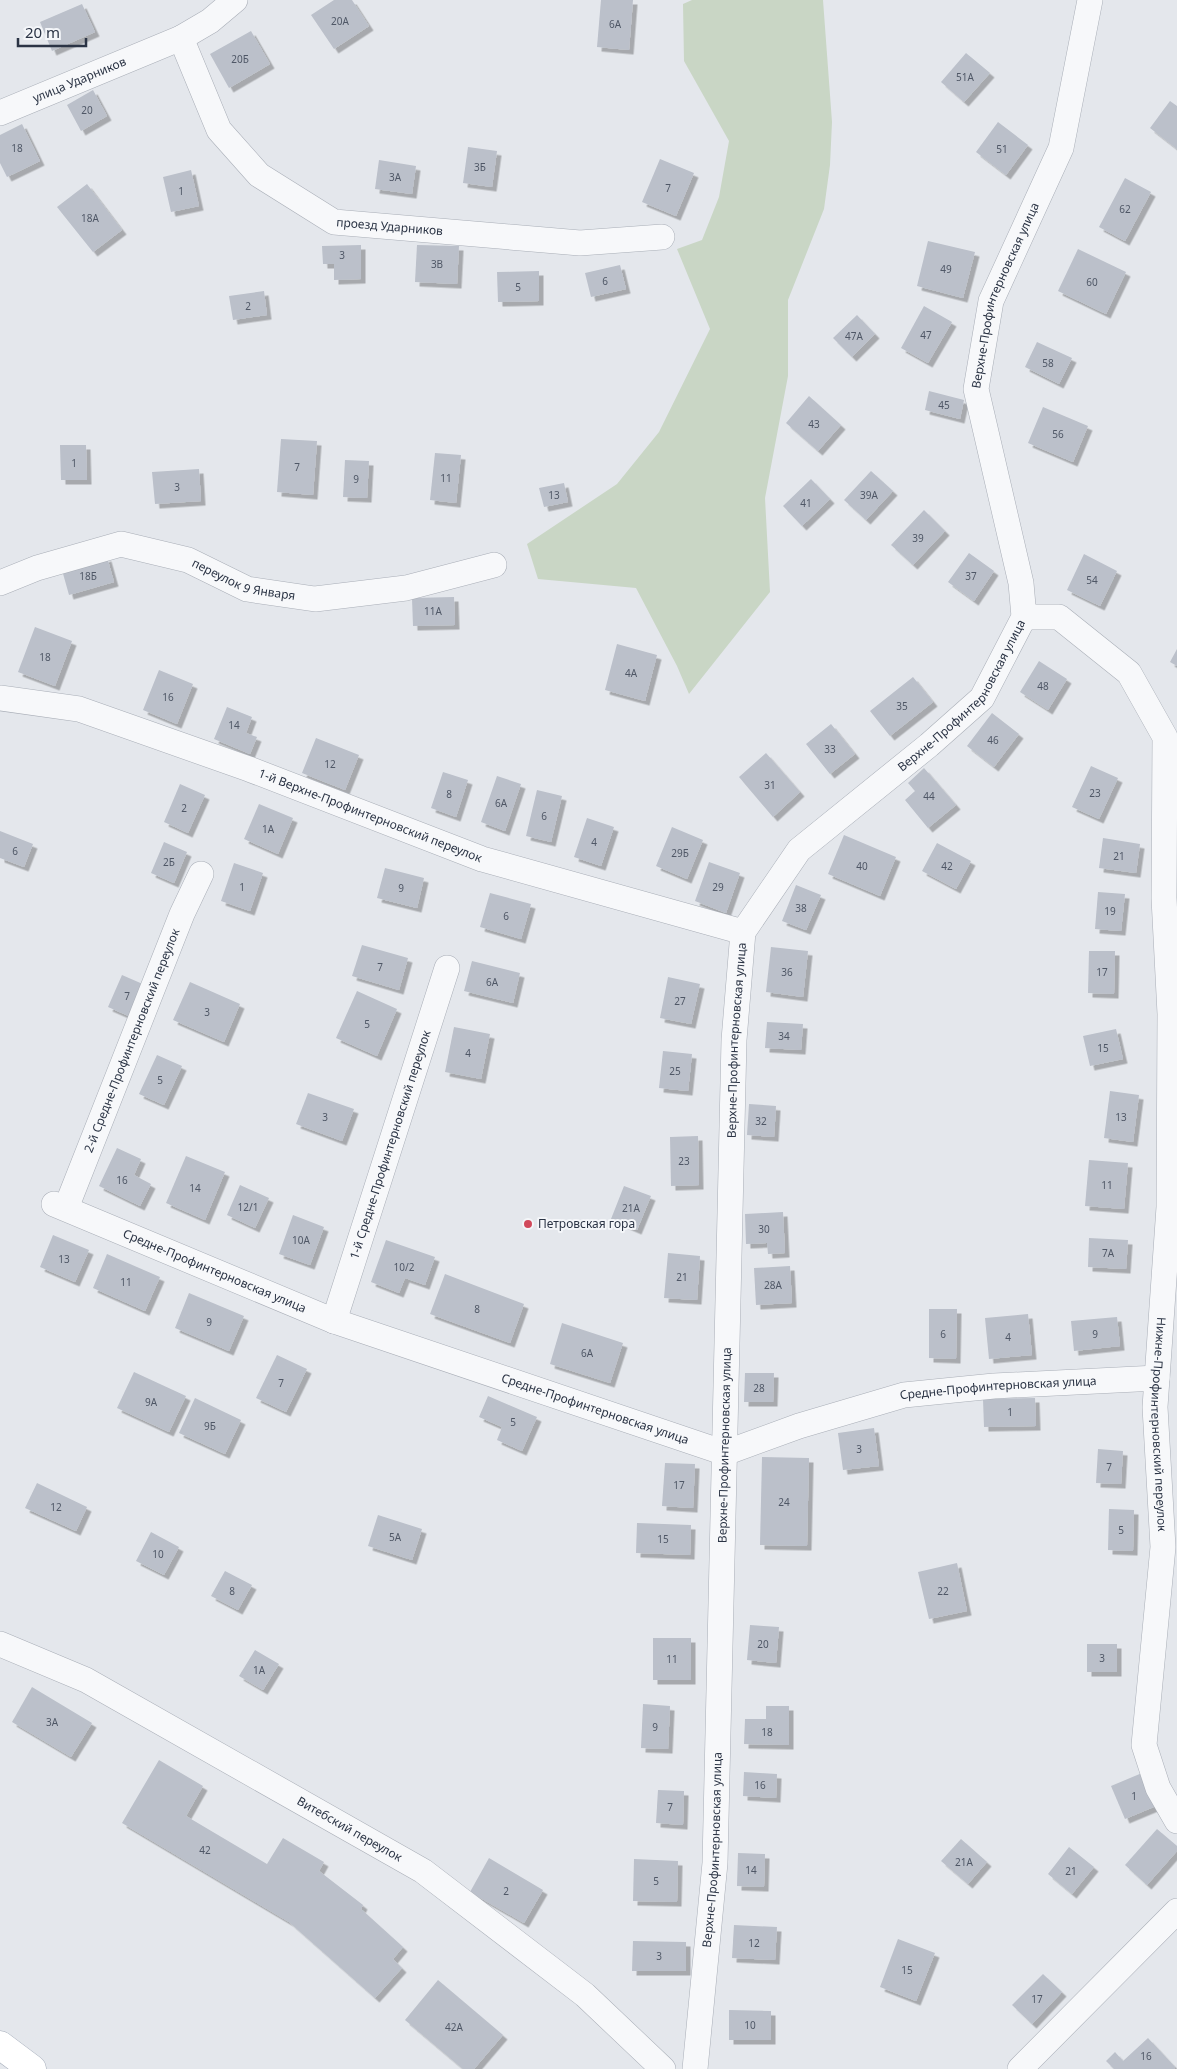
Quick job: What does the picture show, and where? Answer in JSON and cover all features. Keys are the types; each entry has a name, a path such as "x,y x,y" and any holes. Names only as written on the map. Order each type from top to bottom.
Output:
{"main road":[{"path":"0,2045 32,2069"}],"street":[{"name":"улица Ударников","path":"0,113 181,38 210,21 235,0"},
{"name":"Верхне-Профинтерновская улица","path":"695,2069 715,1863 734,1040 743,932 799,850 929,745 982,698 1024,617 1021,583 976,389 991,301 1061,148 1090,0"},
{"name":"проезд Ударников","path":"181,38 218,130 259,175 334,222 580,243 662,237"},
{"name":"переулок 9 Января","path":"0,583 37,568 121,544 188,560 248,589 315,599 406,588 494,565"},
{"name":"Нижне-Профинтерновский переулок","path":"1024,617 1059,617 1129,673 1171,745 1164,898 1170,1014 1169,1207 1155,1407 1163,1547 1144,1745 1158,1788 1177,1821"},
{"name":"1-й Верхне-Профинтерновский переулок","path":"0,698 79,709 249,769 482,859 743,932"},
{"name":"2-й Средне-Профинтерновский переулок","path":"60,1206 182,914 201,874"},
{"name":"1-й Средне-Профинтерновский переулок","path":"334,1321 447,968"},
{"name":"Средне-Профинтерновская улица","path":"60,1206 334,1321 724,1453 799,1426 904,1395 994,1386 1157,1378"},
{"name":"Витебский переулок","path":"0,1644 86,1680 423,1871 585,1995 662,2069"},
{"path":"1020,2069 1177,1911"}],"green space":[{"path":"692,0 823,0 832,122 830,165 824,209 788,300 788,376 765,498 770,592 689,694 677,666 636,588 538,579 527,544 617,484 659,432 710,329 677,249 702,240 719,197 729,141 684,61 683,4"}],"building":[{"path":"334,0 352,0 369,26 334,49 311,15"},
{"path":"601,0 633,0 629,50 597,47"},
{"path":"82,4 95,32 52,51 40,22"},
{"path":"251,31 270,64 229,88 210,54"},
{"path":"966,53 990,73 964,102 941,82"},
{"path":"93,90 107,116 81,131 67,105"},
{"path":"1170,101 1177,106 1177,149 1150,128"},
{"path":"998,122 1028,145 1006,175 976,152"},
{"path":"22,124 40,161 7,177 0,163 0,135"},
{"path":"468,147 497,151 492,187 463,183"},
{"path":"660,159 694,173 676,216 642,202"},
{"path":"379,160 416,166 412,194 375,189"},
{"path":"191,170 199,206 171,212 163,177"},
{"path":"1125,178 1151,192 1125,241 1099,227"},
{"path":"87,184 122,230 93,252 57,207"},
{"path":"928,241 975,252 963,298 917,286"},
{"path":"361,245 361,279 334,280 334,264 323,264 322,246"},
{"path":"417,245 459,246 457,284 415,282"},
{"path":"1078,249 1126,272 1106,314 1058,291"},
{"path":"620,265 626,289 591,297 585,273"},
{"path":"539,271 539,301 498,302 497,272"},
{"path":"264,291 267,315 233,320 229,296"},
{"path":"924,306 952,322 928,363 901,348"},
{"path":"857,315 875,334 852,357 833,338"},
{"path":"1037,342 1072,358 1059,384 1025,367"},
{"path":"929,391 964,400 960,419 925,410"},
{"path":"809,396 841,425 818,451 786,423"},
{"path":"1043,407 1088,426 1073,462 1028,443"},
{"path":"281,439 317,441 313,495 277,492"},
{"path":"60,445 86,445 87,480 61,480"},
{"path":"435,453 461,455 456,503 430,500"},
{"path":"345,460 369,461 367,498 343,497"},
{"path":"199,469 201,501 155,504 152,472"},
{"path":"871,471 893,491 866,520 844,500"},
{"path":"811,479 830,499 802,526 783,506"},
{"path":"564,483 568,502 544,507 539,488"},
{"path":"924,510 945,531 913,565 891,545"},
{"path":"969,553 994,571 974,601 948,582"},
{"path":"1084,554 1117,571 1100,606 1067,590"},
{"path":"107,557 114,582 69,595 62,570"},
{"path":"454,597 455,625 413,626 412,598"},
{"path":"35,627 72,641 55,686 18,672"},
{"path":"617,644 657,655 645,701 605,690"},
{"path":"1177,649 1177,666 1170,662"},
{"path":"1039,661 1067,679 1048,710 1020,692"},
{"path":"159,670 193,684 177,724 143,710"},
{"path":"913,677 933,702 890,736 870,711"},
{"path":"227,707 252,717 246,733 257,737 250,754 214,739"},
{"path":"992,713 1019,734 994,767 967,746"},
{"path":"831,724 855,754 830,774 806,744"},
{"path":"316,738 359,755 345,790 302,773"},
{"path":"766,753 800,792 773,817 739,777"},
{"path":"1091,766 1118,778 1099,819 1072,807"},
{"path":"924,768 956,805 928,828 905,800 915,791 908,783"},
{"path":"443,772 468,780 456,817 431,808"},
{"path":"497,776 521,784 505,831 481,822"},
{"path":"180,784 205,795 188,833 164,822"},
{"path":"537,790 562,796 551,842 526,836"},
{"path":"259,804 293,818 278,854 244,839"},
{"path":"587,818 614,827 601,866 574,857"},
{"path":"672,827 703,840 687,879 656,866"},
{"path":"0,831 33,844 24,867 0,858"},
{"path":"844,835 896,857 880,896 828,874"},
{"path":"1103,838 1140,844 1136,873 1099,868"},
{"path":"164,842 187,852 174,883 151,873"},
{"path":"937,843 971,861 956,889 922,871"},
{"path":"709,862 740,873 726,913 695,901"},
{"path":"234,863 263,873 250,911 221,901"},
{"path":"385,868 424,878 417,908 377,898"},
{"path":"796,885 821,895 806,930 782,921"},
{"path":"1098,892 1125,894 1121,931 1095,929"},
{"path":"490,893 531,904 521,939 480,927"},
{"path":"362,945 408,958 399,990 352,976"},
{"path":"771,947 808,951 803,997 766,992"},
{"path":"1089,951 1115,951 1114,994 1088,993"},
{"path":"472,961 520,973 513,1003 464,991"},
{"path":"122,975 145,985 131,1017 108,1007"},
{"path":"668,977 700,984 691,1024 660,1018"},
{"path":"190,982 240,1004 224,1042 173,1020"},
{"path":"357,991 397,1009 377,1056 336,1038"},
{"path":"767,1022 803,1024 801,1050 765,1048"},
{"path":"454,1027 490,1034 481,1079 445,1072"},
{"path":"1116,1029 1123,1059 1090,1066 1083,1036"},
{"path":"663,1051 692,1054 688,1091 659,1088"},
{"path":"157,1055 182,1066 164,1105 139,1094"},
{"path":"1110,1091 1139,1095 1133,1142 1104,1138"},
{"path":"308,1093 354,1109 342,1141 296,1124"},
{"path":"749,1104 776,1106 774,1137 747,1135"},
{"path":"698,1136 699,1185 671,1186 670,1137"},
{"path":"117,1148 141,1159 134,1175 151,1184 140,1206 99,1186"},
{"path":"186,1156 225,1172 205,1220 166,1203"},
{"path":"1089,1160 1128,1163 1124,1209 1085,1206"},
{"path":"240,1185 269,1198 255,1228 227,1215"},
{"path":"624,1186 651,1196 637,1230 611,1219"},
{"path":"783,1212 785,1253 768,1254 767,1243 746,1244 745,1214"},
{"path":"293,1215 324,1227 310,1265 279,1254"},
{"path":"53,1235 89,1250 75,1282 40,1267"},
{"path":"1089,1238 1128,1240 1126,1269 1088,1267"},
{"path":"386,1240 435,1257 425,1285 405,1278 399,1293 371,1282"},
{"path":"668,1253 700,1256 697,1300 664,1298"},
{"path":"107,1254 160,1277 145,1311 93,1288"},
{"path":"790,1266 792,1303 756,1305 754,1268"},
{"path":"445,1274 524,1304 510,1343 430,1314"},
{"path":"189,1293 244,1316 229,1351 175,1328"},
{"path":"929,1309 957,1309 956,1359 929,1358"},
{"path":"1028,1314 1032,1355 989,1359 985,1318"},
{"path":"1117,1317 1120,1346 1074,1351 1071,1321"},
{"path":"562,1323 623,1343 610,1383 550,1364"},
{"path":"277,1355 307,1369 286,1412 256,1398"},
{"path":"134,1372 186,1396 169,1432 117,1408"},
{"path":"745,1373 774,1373 773,1402 744,1402"},
{"path":"488,1396 537,1417 522,1451 497,1440 502,1427 479,1417"},
{"path":"195,1398 241,1420 225,1454 179,1433"},
{"path":"1035,1398 1036,1426 984,1427 983,1399"},
{"path":"874,1428 879,1466 843,1470 838,1433"},
{"path":"1098,1449 1123,1451 1121,1484 1096,1483"},
{"path":"762,1457 809,1458 807,1546 760,1545"},
{"path":"665,1463 695,1464 693,1508 662,1506"},
{"path":"37,1483 87,1507 76,1531 25,1508"},
{"path":"1109,1509 1134,1510 1133,1551 1108,1550"},
{"path":"378,1515 422,1529 412,1560 368,1546"},
{"path":"637,1523 691,1525 690,1555 636,1553"},
{"path":"151,1532 179,1547 164,1575 136,1561"},
{"path":"957,1563 967,1611 929,1619 918,1572"},
{"path":"225,1571 252,1585 238,1610 211,1596"},
{"path":"750,1625 779,1627 776,1663 747,1660"},
{"path":"653,1638 691,1638 691,1680 653,1680"},
{"path":"1087,1644 1117,1644 1117,1672 1087,1672"},
{"path":"255,1650 279,1664 263,1690 239,1676"},
{"path":"32,1687 92,1723 71,1757 12,1722"},
{"path":"643,1704 670,1706 668,1749 641,1748"},
{"path":"766,1706 789,1706 789,1745 744,1744 745,1719 766,1719"},
{"path":"159,1760 203,1786 186,1816 267,1864 283,1838 324,1862 319,1871 363,1905 361,1909 403,1947 393,1959 402,1968 375,1998 289,1922 122,1823"},
{"path":"744,1772 777,1774 776,1798 743,1796"},
{"path":"1142,1773 1156,1806 1125,1819 1111,1786"},
{"path":"658,1790 684,1791 683,1825 656,1823"},
{"path":"1157,1829 1177,1846 1177,1851 1147,1885 1125,1865"},
{"path":"961,1839 987,1862 968,1884 941,1861"},
{"path":"1069,1847 1094,1867 1072,1894 1048,1874"},
{"path":"738,1853 765,1854 764,1887 737,1886"},
{"path":"489,1858 543,1890 524,1923 470,1892"},
{"path":"634,1859 678,1861 677,1902 633,1901"},
{"path":"734,1925 777,1927 775,1960 732,1958"},
{"path":"898,1939 935,1953 916,2001 880,1987"},
{"path":"633,1941 686,1942 686,1971 632,1971"},
{"path":"1043,1974 1062,1992 1032,2024 1012,2005"},
{"path":"438,1980 503,2035 474,2069 463,2069 405,2020"},
{"path":"729,2010 771,2011 771,2040 729,2040"},
{"path":"1148,2038 1175,2067 1174,2069 1114,2069 1106,2061 1115,2052 1123,2061"}],"place":[{"name":"Петровская гора","path":"528,1224"}]}
